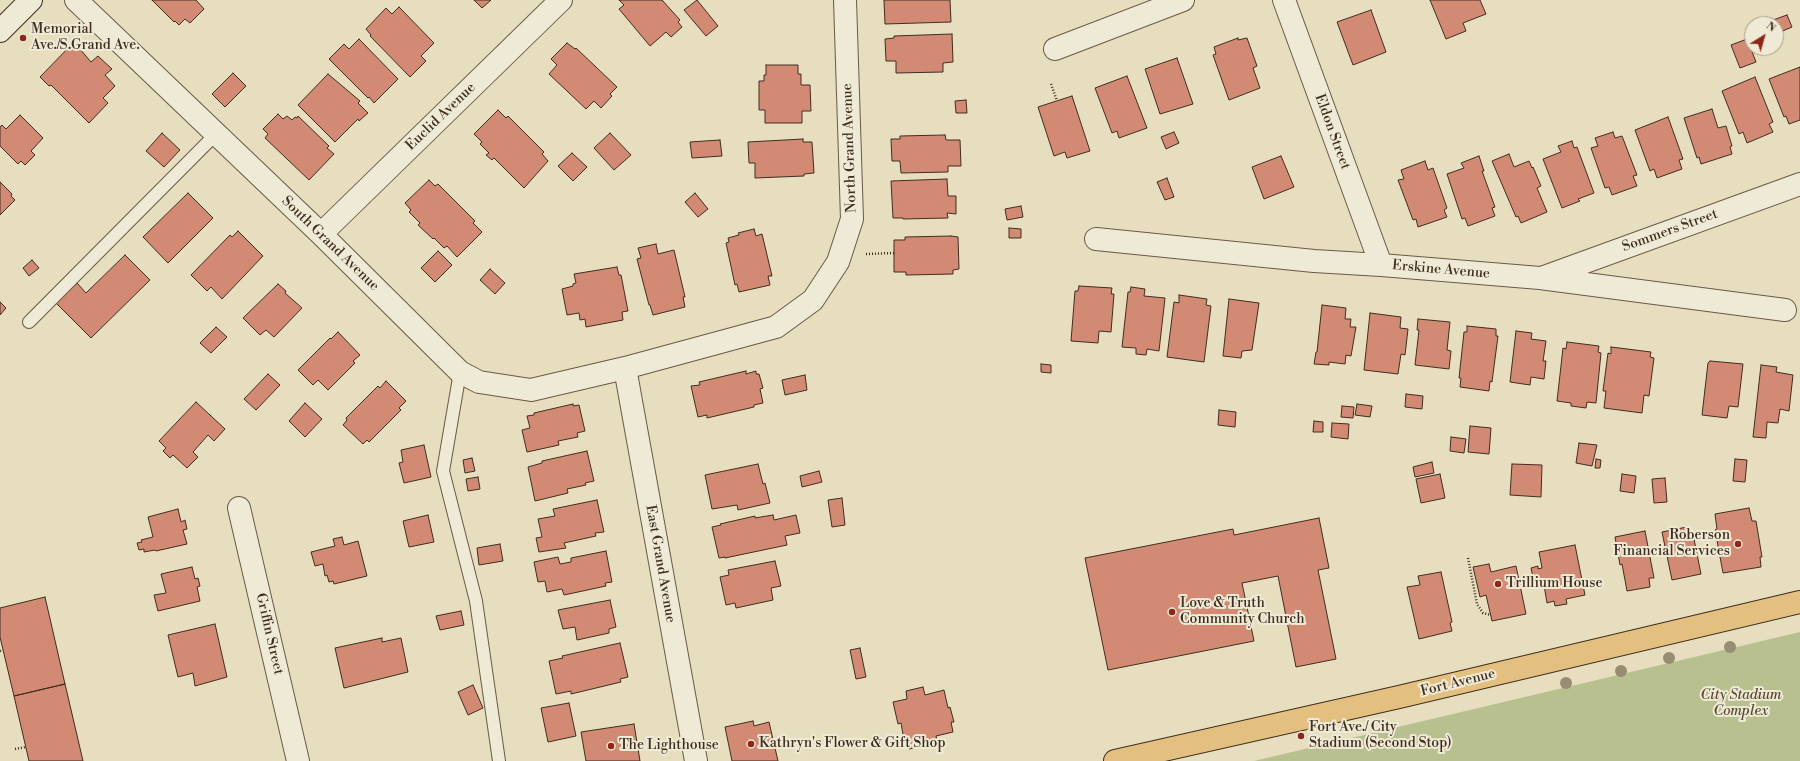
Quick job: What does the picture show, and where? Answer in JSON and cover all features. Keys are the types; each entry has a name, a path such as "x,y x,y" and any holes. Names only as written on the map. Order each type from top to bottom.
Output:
{"main road":[{"name":"Fort Avenue","path":"1115,761 1400,697 1800,602"}],"street":[{"path":"0,31 31,0"},
{"name":"South Grand Avenue","path":"76,0 321,234 460,372 479,382 531,390 625,368"},
{"name":"Euclid Avenue","path":"321,234 561,0"},
{"name":"North Grand Avenue","path":"625,368 776,327 814,300 838,262 852,219 845,0"},
{"path":"1055,49 1183,0"},
{"name":"Eldon Street","path":"1284,0 1381,265"},
{"name":"Sommers Street","path":"1540,278 1800,184"},
{"name":"Erskine Avenue","path":"1096,238 1314,261 1540,278 1785,310"},
{"name":"East Grand Avenue","path":"625,368 696,761"},
{"name":"Griffin Street","path":"239,508 298,761"}],"lane":[{"path":"29,322 216,134"},
{"path":"460,372 443,471 476,601 499,761"}],"path":[{"path":"1051,84 1057,101"},
{"path":"861,254 894,253"},
{"path":"1468,558 1477,604 1483,613 1491,615"},
{"path":"15,749 26,747"}],"green space":[{"name":"City Stadium Complex","path":"1800,632 1800,761 1254,761"}],"building":[{"path":"152,0 196,0 204,9 190,23 185,19 179,25"},
{"path":"474,0 491,0 482,8"},
{"path":"619,0 662,0 680,20 678,22 682,27 671,37 666,32 650,46 619,9 624,5"},
{"path":"697,0 718,26 706,36 684,10"},
{"path":"884,0 950,0 951,22 885,24"},
{"path":"1430,0 1480,0 1486,14 1463,23 1466,31 1446,39"},
{"path":"399,7 434,43 421,56 426,61 410,77 370,36 371,35 366,29 386,8 392,14"},
{"path":"1371,10 1386,52 1353,65 1337,22"},
{"path":"1787,15 1792,27 1784,30 1784,16"},
{"path":"952,34 953,62 943,63 943,72 896,73 896,61 886,61 885,39 894,38 894,36"},
{"path":"1238,38 1238,40 1247,38 1257,66 1253,68 1260,88 1229,100 1213,55 1216,54 1214,47"},
{"path":"359,39 398,79 374,103 329,59 344,44 349,49"},
{"path":"1744,40 1744,56 1754,56 1756,62 1740,68 1731,45"},
{"path":"74,42 91,62 98,56 112,69 105,75 115,86 103,98 108,103 89,123 51,85 49,86 40,77"},
{"path":"567,43 575,49 576,48 617,87 610,94 612,96 601,108 594,101 586,109 549,74 557,65 551,59"},
{"path":"1177,58 1193,104 1160,114 1145,69"},
{"path":"766,65 798,65 798,74 801,74 801,85 810,85 811,111 802,111 802,123 765,123 765,110 759,110 759,81 764,81 764,75 766,75"},
{"path":"1800,67 1800,120 1789,124 1786,116 1784,117 1769,79"},
{"path":"233,73 246,86 225,107 212,94"},
{"path":"328,74 360,101 358,103 368,113 359,121 358,119 335,142 298,105"},
{"path":"1127,76 1147,128 1119,138 1117,131 1112,133 1095,88"},
{"path":"1755,77 1773,122 1769,124 1773,132 1747,143 1743,132 1739,134 1722,91"},
{"path":"1072,96 1090,151 1067,158 1065,152 1054,156 1038,107"},
{"path":"966,100 967,113 956,113 955,101"},
{"path":"1712,109 1718,128 1726,126 1732,146 1730,147 1732,154 1701,164 1699,157 1697,158 1684,118"},
{"path":"498,110 506,118 508,116 544,152 542,154 548,161 524,188 494,158 492,160 486,155 489,153 480,144 482,142 474,134"},
{"path":"278,114 283,119 287,116 292,120 298,116 329,146 327,148 334,154 309,180 265,138 268,134 263,129"},
{"path":"20,115 43,138 31,151 35,155 25,165 21,161 18,164 0,146 0,127 2,125 6,129"},
{"path":"1668,117 1683,159 1679,160 1682,169 1657,178 1654,169 1650,171 1635,130"},
{"path":"1174,132 1179,143 1166,149 1161,137"},
{"path":"1613,132 1615,138 1622,136 1637,175 1633,176 1637,186 1612,195 1609,187 1605,188 1591,148 1598,146 1595,138"},
{"path":"162,133 180,150 164,167 146,151"},
{"path":"610,133 631,155 614,170 594,148"},
{"path":"945,135 946,140 960,140 961,166 948,166 948,172 901,173 900,161 892,161 891,139 900,139 900,136"},
{"path":"803,139 803,142 812,142 814,173 804,174 804,176 755,178 755,163 749,163 748,142"},
{"path":"720,140 722,156 692,158 690,142"},
{"path":"1572,141 1574,148 1577,147 1594,193 1578,199 1580,201 1562,208 1543,159 1561,152 1558,146"},
{"path":"572,153 587,167 573,181 558,166"},
{"path":"1509,154 1514,167 1529,161 1532,168 1533,167 1541,186 1537,188 1547,212 1521,223 1518,216 1516,217 1492,161"},
{"path":"1281,156 1294,187 1264,199 1252,167"},
{"path":"1479,156 1484,171 1482,171 1495,207 1492,208 1495,216 1468,226 1465,218 1462,219 1447,174 1464,168 1461,163"},
{"path":"1425,161 1428,170 1433,168 1447,208 1444,210 1447,217 1418,227 1416,219 1413,220 1398,180 1404,179 1401,170"},
{"path":"1167,178 1174,197 1165,200 1157,182"},
{"path":"947,179 948,196 956,196 956,214 947,213 948,218 893,218 891,181"},
{"path":"429,180 435,186 438,184 475,221 473,223 482,232 457,257 447,246 444,248 418,225 420,223 409,212 411,210 405,203"},
{"path":"0,182 12,194 11,196 15,200 0,215"},
{"path":"188,193 213,218 168,263 143,237"},
{"path":"695,193 708,209 698,217 685,202"},
{"path":"1021,206 1023,217 1007,220 1005,209"},
{"path":"1009,228 1021,229 1021,238 1009,238"},
{"path":"754,229 756,236 762,234 772,276 768,276 770,285 739,292 737,284 735,285 726,243 729,242 728,238 739,235 738,233"},
{"path":"238,231 263,256 222,299 211,287 207,291 191,275 230,235 232,237"},
{"path":"905,237 958,237 959,269 953,270 953,274 906,275 906,272 894,272 894,240 905,240"},
{"path":"656,244 658,254 674,250 685,297 683,297 685,307 653,315 637,259 641,258 638,248"},
{"path":"438,251 452,265 435,282 421,268"},
{"path":"125,255 150,280 91,338 56,303 77,283 86,293"},
{"path":"32,260 39,268 29,276 23,268"},
{"path":"617,267 619,275 621,275 628,311 622,312 623,320 586,327 585,319 580,320 579,313 567,315 562,289 573,286 573,284 576,283 574,274"},
{"path":"490,269 505,283 495,294 480,280"},
{"path":"278,284 286,291 285,293 302,308 274,337 266,330 260,335 243,318"},
{"path":"1079,286 1112,288 1111,294 1114,294 1111,332 1099,331 1098,343 1071,341 1075,291 1078,291"},
{"path":"1131,287 1145,289 1144,296 1165,298 1159,351 1147,349 1146,355 1136,354 1136,348 1122,347 1128,292 1130,292"},
{"path":"1179,295 1207,299 1206,305 1211,306 1204,362 1167,357 1174,302 1179,303"},
{"path":"1229,299 1259,303 1252,350 1242,351 1241,358 1223,356"},
{"path":"0,302 6,308 0,315"},
{"path":"1322,305 1346,308 1345,319 1351,319 1350,327 1356,327 1351,356 1346,355 1345,364 1329,362 1329,365 1314,364 1317,352"},
{"path":"1370,313 1401,317 1400,328 1408,329 1405,355 1401,354 1398,374 1364,370"},
{"path":"1418,319 1450,322 1447,350 1451,351 1449,369 1415,365 1419,330 1417,330"},
{"path":"1467,326 1496,329 1496,336 1498,336 1492,382 1490,381 1489,391 1460,387 1461,378 1459,378 1464,332 1467,332"},
{"path":"216,327 227,337 211,353 200,343"},
{"path":"1516,331 1532,333 1531,339 1546,341 1543,361 1546,361 1544,379 1531,377 1530,385 1510,382"},
{"path":"338,332 360,355 353,361 355,363 328,390 318,380 313,385 298,370"},
{"path":"1567,342 1599,346 1598,352 1601,353 1596,403 1587,402 1586,408 1571,406 1571,403 1557,401 1563,348 1566,349"},
{"path":"1611,347 1651,352 1650,357 1654,358 1649,396 1644,395 1642,413 1604,408 1606,391 1603,391 1608,353 1611,354"},
{"path":"1710,361 1743,364 1738,407 1729,406 1727,418 1702,415 1708,363"},
{"path":"1041,364 1051,365 1051,373 1041,372"},
{"path":"1761,365 1777,367 1776,372 1793,375 1789,411 1780,409 1778,423 1767,422 1766,438 1753,437"},
{"path":"746,371 746,374 756,371 756,374 759,374 763,388 760,389 763,403 754,405 754,407 707,418 707,415 698,417 691,386 700,385 699,382"},
{"path":"268,374 280,385 256,410 244,399"},
{"path":"805,375 807,390 785,395 782,380"},
{"path":"386,381 406,401 399,408 401,410 369,442 367,440 363,444 343,425 347,420 346,418 378,386 380,388"},
{"path":"1406,394 1423,396 1422,409 1405,407"},
{"path":"196,402 225,429 214,441 208,435 193,452 198,457 187,468 173,455 170,458 163,451 166,448 159,441"},
{"path":"305,403 322,419 305,437 289,421"},
{"path":"573,404 573,406 579,405 585,431 577,433 578,437 558,441 559,445 527,452 522,430 530,428 527,416"},
{"path":"1357,404 1372,406 1370,417 1355,415"},
{"path":"1342,406 1354,407 1353,418 1341,417"},
{"path":"1219,410 1236,412 1235,427 1218,425"},
{"path":"1314,421 1323,422 1323,432 1313,432"},
{"path":"1332,423 1349,424 1348,439 1331,437"},
{"path":"1470,426 1491,428 1489,454 1468,452"},
{"path":"1451,437 1466,439 1464,453 1450,451"},
{"path":"1579,443 1597,445 1592,466 1576,463"},
{"path":"424,445 431,477 404,483 399,463 403,462 401,450"},
{"path":"587,451 594,481 585,483 586,485 567,489 568,493 535,501 528,467 542,463 542,461"},
{"path":"472,458 475,471 465,473 463,460"},
{"path":"1596,459 1601,460 1600,468 1595,468"},
{"path":"1735,459 1747,460 1745,482 1733,481"},
{"path":"1432,462 1434,473 1415,477 1413,467"},
{"path":"758,464 770,503 738,510 737,505 712,509 705,475"},
{"path":"1512,464 1542,465 1541,497 1510,495"},
{"path":"819,471 822,482 802,487 800,476"},
{"path":"1440,474 1445,498 1421,503 1416,479"},
{"path":"1622,474 1636,476 1634,493 1620,491"},
{"path":"478,477 480,489 468,491 466,479"},
{"path":"1665,478 1667,502 1654,503 1652,479"},
{"path":"842,498 845,525 832,527 828,500"},
{"path":"597,500 604,532 595,533 596,536 564,543 566,548 539,552 536,538 542,537 538,519 555,516 553,509"},
{"name":"Roberson Financial Services","path":"1749,508 1752,521 1756,521 1762,557 1760,557 1761,567 1723,573 1715,530 1717,529 1715,514"},
{"path":"178,509 181,522 185,520 187,529 183,530 187,544 156,551 144,552 144,549 139,550 137,543 142,542 141,540 153,537 148,517"},
{"path":"428,515 434,542 409,547 403,521"},
{"path":"773,515 774,520 796,515 800,533 785,536 787,545 719,558 712,527 755,516 755,518"},
{"name":"Love & Truth Community Church","path":"1319,518 1329,568 1318,570 1336,659 1296,667 1278,576 1242,583 1254,641 1108,670 1085,558 1233,529 1234,535"},
{"path":"1687,527 1689,534 1693,534 1701,574 1672,580 1662,532"},
{"path":"1645,531 1654,578 1649,578 1650,587 1627,591 1615,537"},
{"path":"342,537 344,545 358,541 367,576 334,584 333,581 329,582 327,575 325,576 323,564 315,566 311,552 335,546 333,539"},
{"path":"500,544 503,561 479,565 477,548"},
{"path":"1575,545 1585,595 1566,599 1567,604 1555,606 1554,601 1547,603 1544,585 1535,587 1531,568 1538,566 1538,569 1542,568 1539,552"},
{"path":"606,551 612,582 605,583 606,586 564,595 562,589 547,592 545,581 538,582 534,562 558,557 560,564 571,562 571,558"},
{"path":"775,561 781,586 771,588 773,600 736,608 735,603 726,605 720,577 729,575 728,570"},
{"name":"Trillium House","path":"1489,564 1491,572 1516,566 1526,614 1492,621 1486,595 1480,597 1473,567"},
{"path":"192,567 195,579 198,578 200,586 197,587 200,601 158,611 154,595 166,593 161,574"},
{"path":"1441,572 1452,622 1450,623 1452,631 1419,639 1407,587 1420,585 1418,576"},
{"path":"45,597 65,684 14,696 0,637 0,608"},
{"path":"610,600 616,627 609,629 609,633 577,640 575,627 563,629 558,610"},
{"path":"461,611 464,625 440,630 436,616"},
{"path":"215,624 227,677 195,686 193,673 178,677 168,635"},
{"path":"382,638 382,642 401,638 408,672 344,688 335,648"},
{"path":"620,643 628,677 620,679 621,682 571,694 571,691 556,694 549,661 563,658 562,656"},
{"path":"860,648 866,677 856,679 850,650"},
{"path":"65,684 83,761 29,761 14,696"},
{"path":"473,685 483,708 468,715 458,692"},
{"path":"923,687 925,695 944,690 948,708 950,707 954,722 951,722 953,732 936,736 938,743 909,749 907,740 904,740 901,723 898,724 893,702 907,699 906,691"},
{"path":"569,703 576,736 548,742 541,708"},
{"name":"Kathryn's Flower & Gift Shop","path":"753,721 754,726 769,722 778,761 732,761 725,727"},
{"name":"The Lighthouse","path":"634,724 640,761 586,761 581,732"}],"place":[{"name":"Memorial Ave./S.Grand Ave.","path":"23,38"},
{"name":"Roberson Financial Services","path":"1738,544"},
{"name":"Trillium House","path":"1498,584"},
{"name":"Love & Truth Community Church","path":"1172,612"},
{"name":"Fort Ave./ City Stadium (Second Stop)","path":"1301,736"},
{"name":"Kathryn's Flower & Gift Shop","path":"751,744"},
{"name":"The Lighthouse","path":"611,746"}]}
